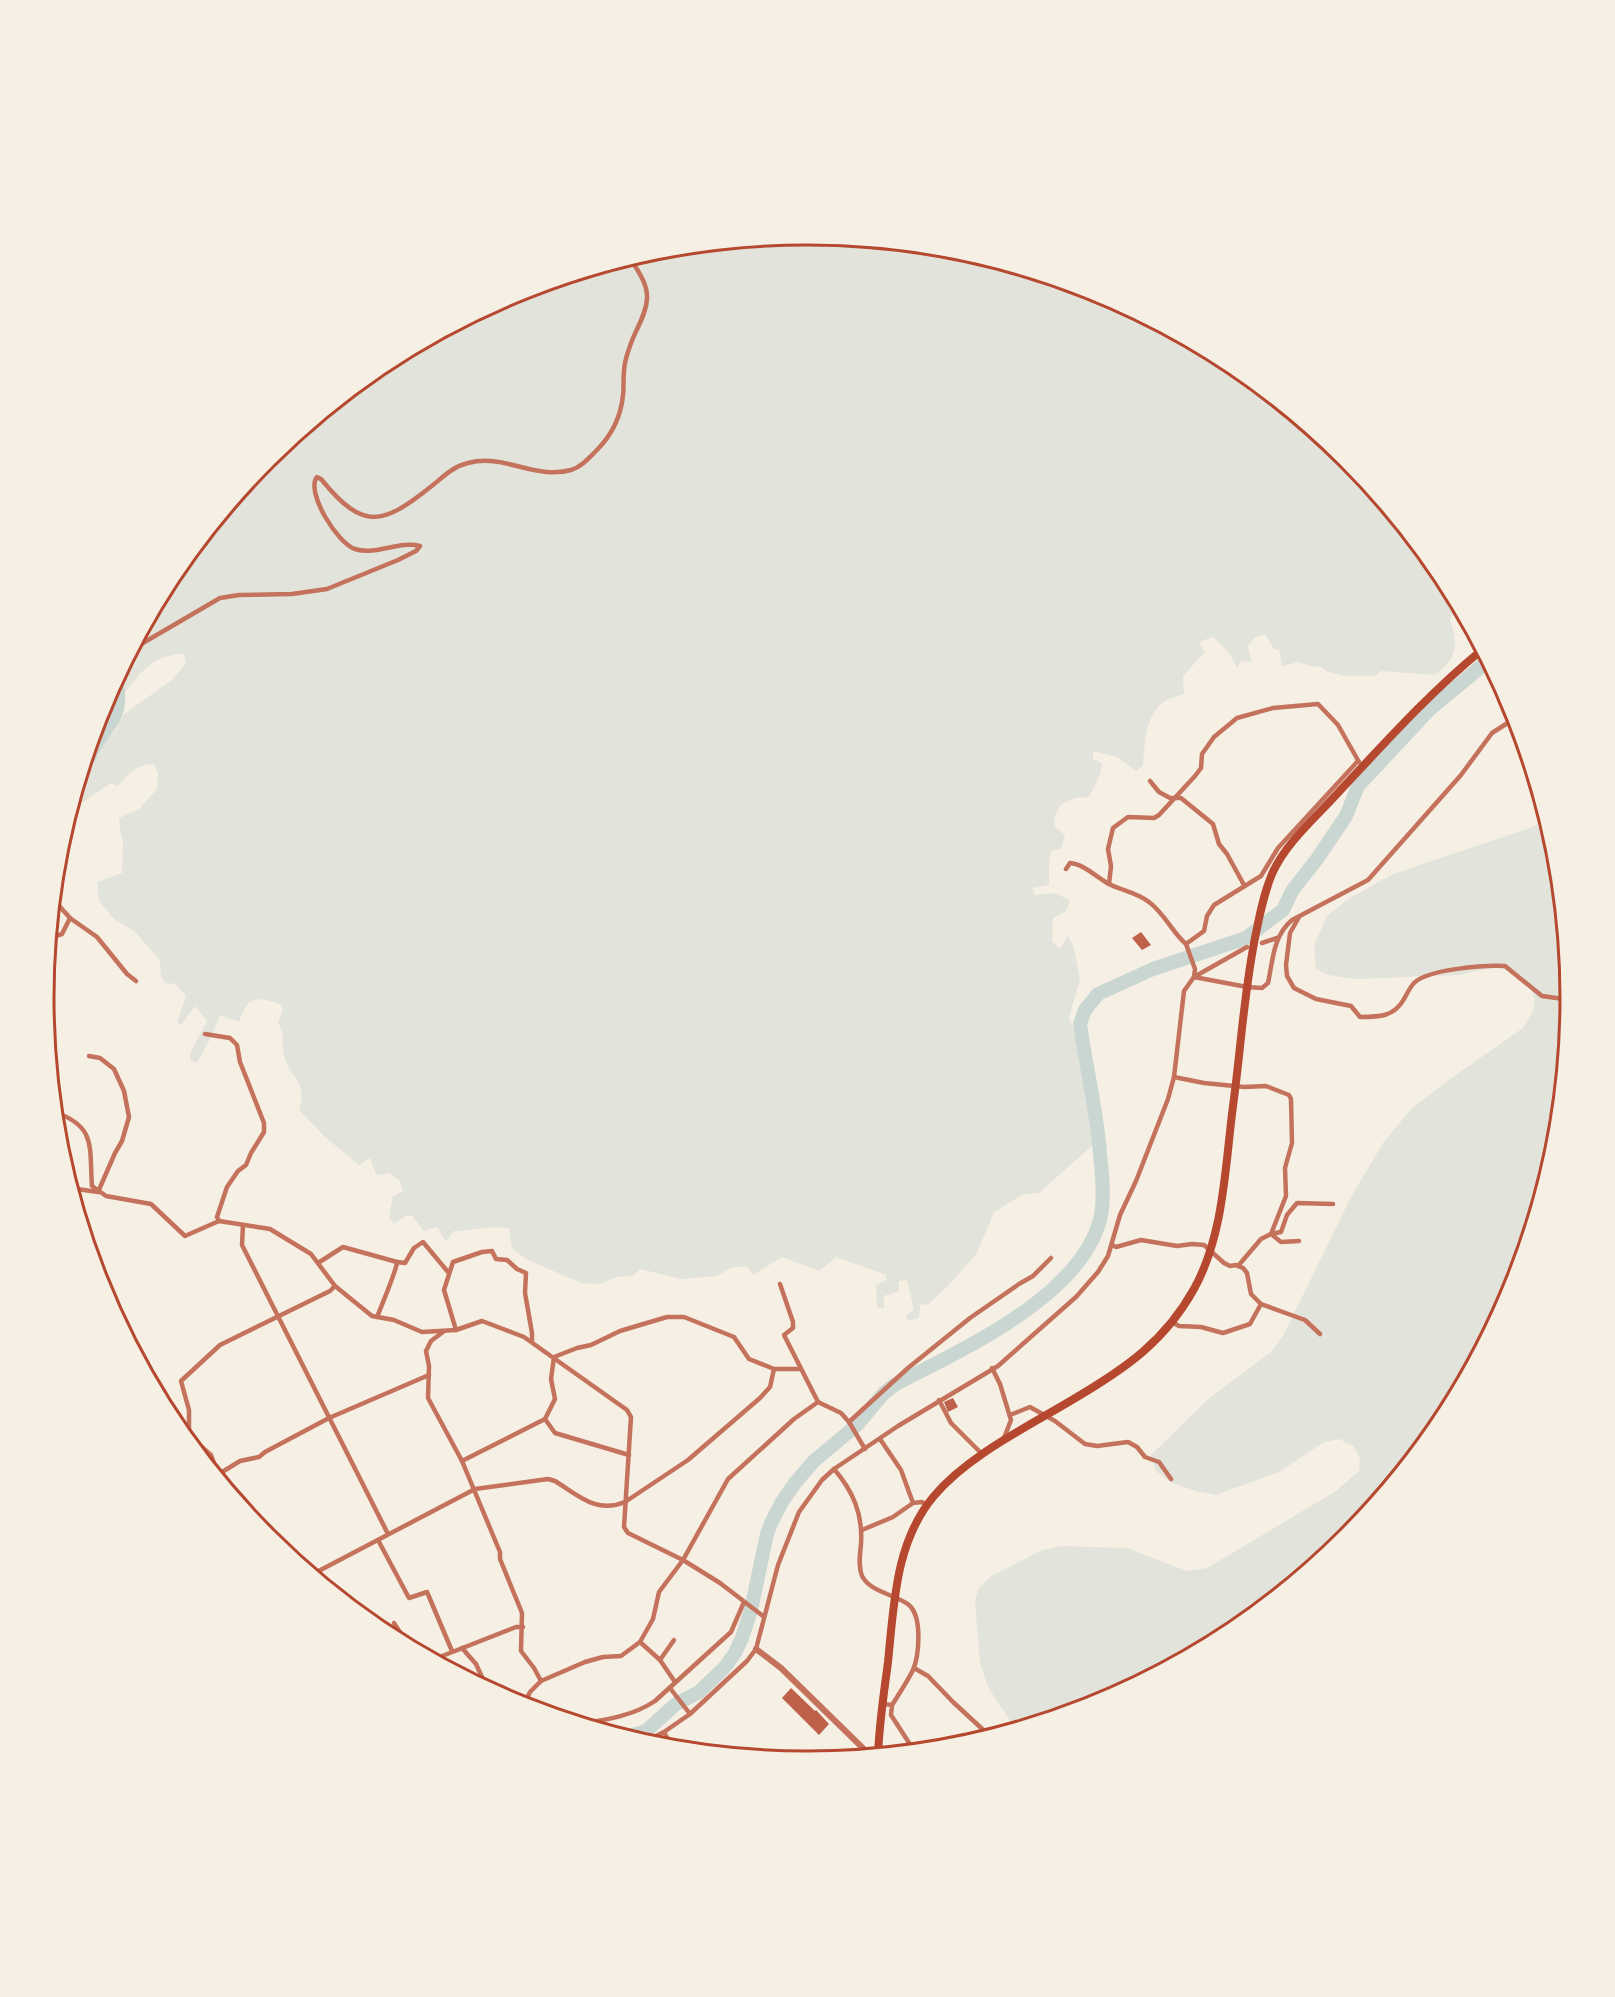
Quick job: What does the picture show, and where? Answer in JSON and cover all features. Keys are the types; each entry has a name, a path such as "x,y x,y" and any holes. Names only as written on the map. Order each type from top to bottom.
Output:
{"main road":[{"path":"879,1748 895,1597 901,1559 908,1539 927,1505 950,1479 1004,1441 1135,1360 1159,1338 1195,1287 1211,1251 1221,1198 1246,987 1265,895 1272,874 1287,849 1361,764 1453,674 1477,654"}],"street":[{"path":"144,643 220,598 319,591 398,560 416,551 420,546 402,545 367,551 355,549 342,542 333,530 315,495 313,485 317,477 339,501 355,513 367,517 383,516 410,502 446,473 465,463 478,461 502,463 540,472 558,473 574,469 585,462 603,444 618,419 624,395 624,370 630,344 646,310 647,289 634,265"},
{"path":"1109,884 1111,866 1108,849 1113,828 1128,817 1154,818 1160,815 1195,776 1201,768 1202,754 1214,737 1227,726 1237,718 1273,708 1318,704 1326,710 1338,725 1361,764 1278,848 1260,876 1214,905 1204,931 1186,946"},
{"path":"1194,976 1262,988 1268,983 1277,938 1282,928 1368,880 1461,775 1492,733 1509,722"},
{"path":"1150,781 1159,792 1170,798 1181,798 1213,824 1220,844 1244,885"},
{"path":"655,1737 690,1714 747,1661 756,1649 778,1565 799,1512 822,1480 834,1469 992,1368 1077,1297 1098,1272 1112,1245 1120,1215 1162,1116 1174,1077 1184,991 1194,976 1195,969 1186,946 1170,922 1148,901 1109,884 1077,864 1070,864 1066,869"},
{"path":"59,907 69,918 97,937 127,974 136,981"},
{"path":"1299,917 1290,933 1286,965 1287,976 1294,988 1316,999 1351,1006 1360,1017 1399,1009 1413,983 1427,976 1472,967 1505,966 1542,996 1561,999"},
{"path":"57,935 62,933 69,918"},
{"path":"1194,976 1255,944 1277,938"},
{"path":"205,1034 230,1038 237,1045 240,1062 264,1123 264,1132 246,1165 238,1171 227,1187 217,1216 219,1221"},
{"path":"88,1056 100,1058 114,1069 124,1091 129,1117 122,1141 99,1192"},
{"path":"1174,1077 1204,1083 1266,1086 1289,1095 1292,1143 1285,1168 1286,1196 1271,1234"},
{"path":"63,1115 74,1120 85,1129 89,1143 92,1186 99,1192"},
{"path":"79,1189 151,1204 185,1236 219,1221 270,1229 311,1254 335,1286 372,1316 394,1320 422,1332 456,1330 482,1321 524,1337 627,1410 631,1416 624,1527 628,1533 683,1560 720,1583 764,1616"},
{"path":"1238,1266 1261,1239 1281,1232 1287,1215 1297,1203 1333,1204"},
{"path":"243,1224 242,1245 388,1534"},
{"path":"1271,1234 1281,1242 1299,1241"},
{"path":"1112,1245 1116,1247 1141,1240 1177,1246 1204,1245 1224,1263 1243,1268 1247,1274 1251,1294 1261,1304 1305,1320 1320,1334"},
{"path":"318,1263 343,1247 405,1263 414,1248 423,1242 448,1272"},
{"path":"456,1330 444,1290 448,1272 453,1262 492,1251 496,1259 507,1260 526,1273 525,1293 532,1342"},
{"path":"850,1423 908,1368 970,1318 1033,1276 1051,1258"},
{"path":"377,1317 397,1267 396,1262"},
{"path":"780,1284 793,1322 793,1328 784,1335 818,1402 841,1413 850,1423 865,1449"},
{"path":"188,1426 189,1410 181,1381 220,1345 335,1286"},
{"path":"1172,1322 1179,1326 1201,1327 1223,1333 1250,1324 1261,1304"},
{"path":"554,1357 591,1345 620,1330 667,1317 684,1317 734,1337 749,1359 774,1369 801,1369"},
{"path":"443,1332 430,1341 426,1351 429,1375 428,1398 475,1489 522,1613 521,1651 541,1681"},
{"path":"462,1461 545,1419 555,1399 551,1379 554,1357"},
{"path":"992,1368 1000,1384 1011,1420 1004,1441"},
{"path":"318,1571 475,1489 548,1479 555,1480 594,1505 616,1505 625,1502 688,1460 760,1398 770,1387 774,1369"},
{"path":"222,1472 240,1461 259,1458 265,1452 329,1418 429,1375"},
{"path":"939,1400 951,1423 983,1455"},
{"path":"527,1698 541,1681 585,1662 603,1657 621,1656 640,1641 653,1619 658,1592 683,1560 728,1479 794,1419 818,1402"},
{"path":"1010,1415 1030,1407 1055,1421 1085,1444 1097,1446 1128,1442 1137,1446 1144,1457 1159,1462 1171,1479"},
{"path":"545,1419 555,1433 629,1455"},
{"path":"880,1439 901,1470 914,1503"},
{"path":"834,1469 859,1508 862,1530 860,1566 863,1576 871,1587 913,1608 918,1623 914,1668 892,1706 891,1715 911,1745"},
{"path":"862,1530 893,1516 914,1503 922,1502 927,1505"},
{"path":"378,1540 409,1598 427,1592 452,1651"},
{"path":"596,1721 644,1709 672,1690 675,1682 716,1648 731,1632 744,1602"},
{"path":"394,1623 399,1631"},
{"path":"441,1656 516,1627 523,1627"},
{"path":"660,1660 674,1640"},
{"path":"640,1641 660,1660 675,1682"},
{"path":"462,1648 476,1664 482,1678"},
{"path":"756,1649 781,1668 864,1749"},
{"path":"914,1668 928,1676 985,1730"},
{"path":"672,1690 690,1714"},
{"path":"883,1704 892,1706"},
{"path":"664,1732 668,1739"}],"shaded area":[{"path":"808,245 857,247 906,251 955,259 1050,285 1096,302 1141,323 1226,372 1304,432 1374,502 1405,540 1454,613 1450,619 1454,650 1443,669 1435,675 1381,671 1376,676 1345,676 1299,662 1282,666 1279,650 1274,649 1265,634 1254,638 1248,646 1252,662 1242,661 1237,667 1230,654 1213,637 1199,642 1205,652 1183,676 1184,694 1165,701 1153,714 1147,730 1143,765 1136,771 1117,757 1093,751 1093,759 1102,763 1100,775 1089,797 1075,798 1060,805 1054,819 1055,827 1065,835 1061,849 1051,851 1049,885 1032,888 1035,895 1054,893 1070,900 1066,911 1053,918 1052,941 1060,949 1068,935 1074,948 1080,980 1069,1017 1093,1085 1102,1127 1094,1144 1039,1193 1024,1194 994,1212 977,1253 929,1304 920,1305 919,1318 908,1321 906,1315 914,1310 907,1280 899,1281 899,1291 884,1296 884,1308 877,1308 876,1285 886,1280 886,1275 836,1257 819,1271 782,1257 753,1275 747,1266 730,1268 717,1276 681,1279 640,1269 633,1276 617,1277 599,1284 581,1283 528,1260 515,1251 512,1248 509,1229 490,1227 454,1231 446,1242 437,1227 424,1231 412,1216 407,1215 394,1224 389,1217 393,1196 403,1191 400,1181 389,1173 376,1174 370,1158 359,1165 325,1137 299,1110 301,1092 283,1051 282,1034 278,1023 283,1009 280,1004 253,1000 242,1013 239,1022 220,1015 197,1063 190,1060 191,1051 207,1021 195,1006 181,1025 177,1022 186,996 175,984 165,983 161,977 160,960 134,931 114,919 99,901 97,882 122,873 123,842 119,818 139,809 157,789 158,773 154,764 138,768 118,786 111,783 80,804 92,764 101,746 116,730 123,715 173,679 186,663 184,654 157,660 144,670 126,691 124,682 155,622 181,580 241,502 311,432 389,372 474,323 519,302 565,285 660,259 709,251 758,247"},
{"path":"124,682 124,708 121,718 94,763 94,756 111,710"},
{"path":"1540,823 1555,900 1561,998 1555,1097 1547,1146 1521,1241 1504,1287 1460,1375 1434,1417 1374,1495 1304,1565 1266,1596 1226,1625 1141,1674 1096,1695 1012,1723 988,1687 980,1663 975,1603 978,1589 990,1577 1042,1550 1062,1546 1127,1548 1187,1571 1207,1568 1336,1491 1359,1471 1360,1458 1353,1446 1339,1439 1324,1442 1279,1472 1216,1495 1172,1483 1157,1472 1150,1456 1208,1399 1271,1352 1284,1334 1350,1199 1383,1143 1412,1108 1523,1028 1533,1011 1535,998 1529,985 1499,966 1460,975 1355,979 1328,975 1316,969 1314,945 1327,916 1348,899 1393,874"}],"building":[{"path":"1141,932 1151,945 1142,950 1132,938"},
{"path":"953,1398 958,1407 948,1412 944,1402"},
{"path":"791,1688 829,1724 819,1735 782,1698"}],"waterway":[{"path":"640,1733 646,1731 676,1704 699,1692 725,1667 735,1653 751,1610 767,1534 772,1521 795,1483 814,1461 857,1425 883,1394 894,1385 986,1336 1049,1292 1074,1267 1093,1239 1102,1209 1103,1188 1096,1122 1080,1024 1085,1010 1098,994 1153,969 1246,938 1283,910 1292,891 1346,816 1358,786 1430,709 1483,665"}]}
